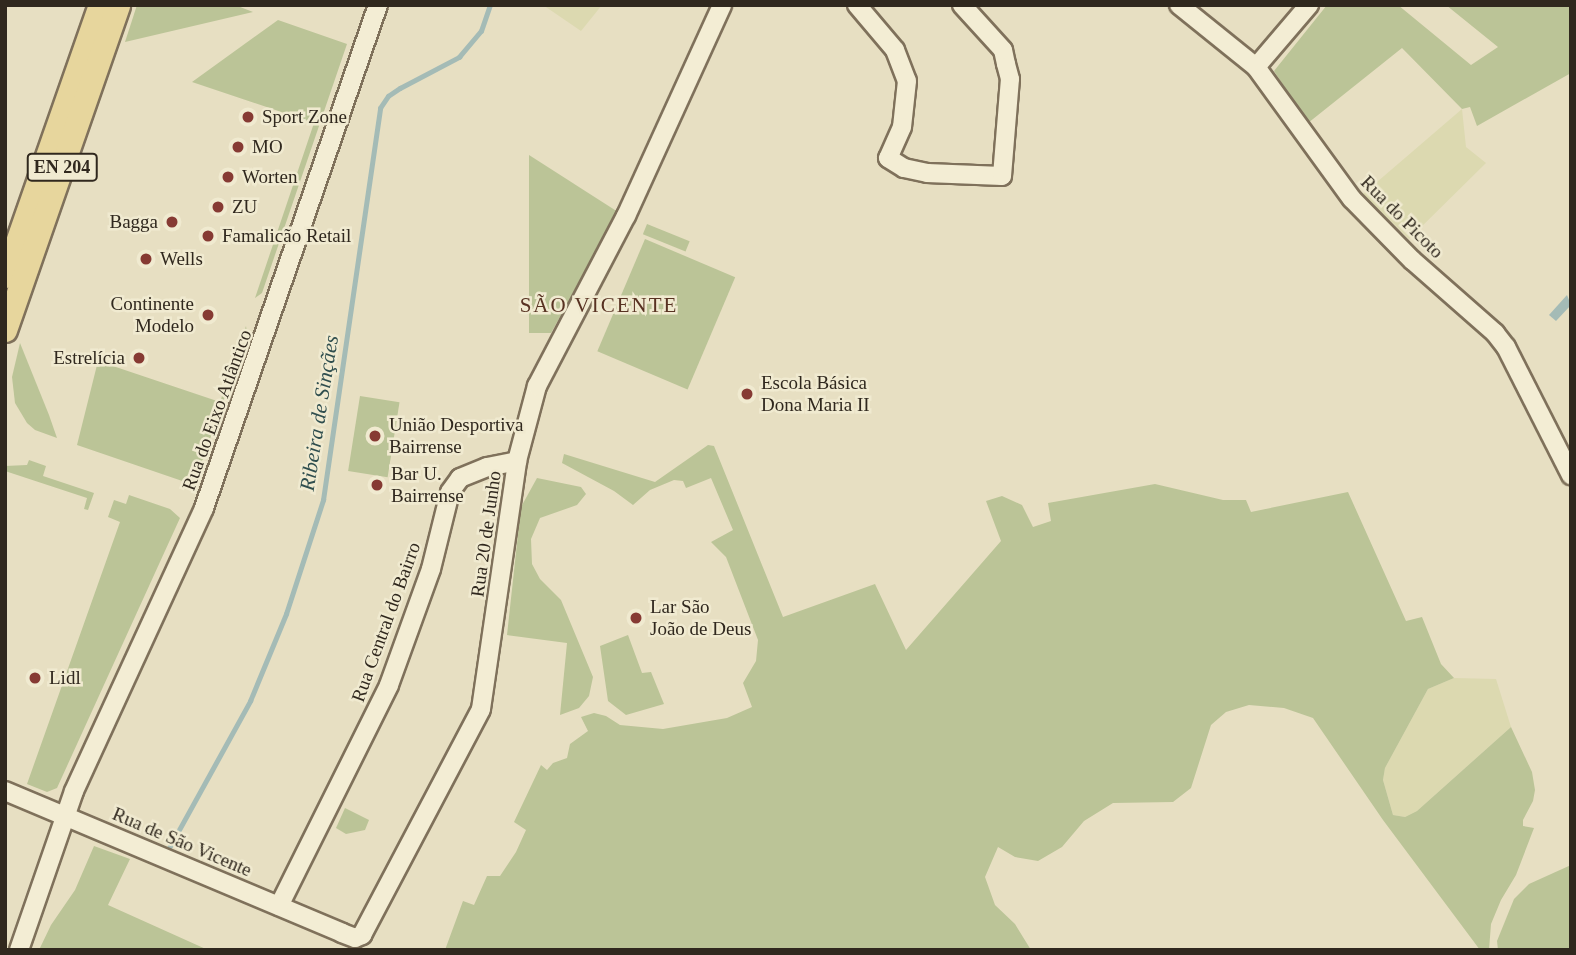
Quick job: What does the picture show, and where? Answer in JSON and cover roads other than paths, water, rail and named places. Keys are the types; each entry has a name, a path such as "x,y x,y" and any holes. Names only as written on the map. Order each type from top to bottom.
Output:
{"main road":[{"name":"EN 204","path":"5,276 100,5"},
{"name":"EN 204","path":"5,330 118,5"}],"street":[{"name":"Rua do Eixo Atlântico","path":"19,950 65,816 204,508 378,5"},
{"name":"Rua 20 de Junho","path":"342,933 355,938 368,928 481,709 517,461 537,386 626,216 722,5"},
{"path":"857,5 894,50 908,81 902,127 888,158 904,168 928,173 1002,176 1010,79 1003,50 962,5"},
{"name":"Rua do Picoto","path":"1179,5 1256,67 1352,199 1501,340 1571,475"},
{"path":"1256,67 1309,5"},
{"name":"Rua Central do Bairro","path":"279,906 389,685 431,569 450,492 460,478 487,467 517,461"},
{"name":"Rua de São Vicente","path":"5,791 342,933"}],"water":[{"path":"1567,295 1571,305 1556,321 1549,315"}],"waterway":[{"name":"Ribeira de Sinçães","path":"169,848 250,701 286,614 323,500 380,108 388,96 400,88 459,57 481,31 490,5"}],"place":[{"name":"Sport Zone","path":"248,117"},
{"name":"MO","path":"238,147"},
{"name":"Worten","path":"228,177"},
{"name":"ZU","path":"218,207"},
{"name":"Bagga","path":"172,222"},
{"name":"Famalicão Retail","path":"208,236"},
{"name":"Wells","path":"146,259"},
{"name":"Continente Modelo","path":"208,315"},
{"name":"Estrelícia","path":"139,358"},
{"name":"Escola Básica Dona Maria II","path":"747,394"},
{"name":"União Desportiva Bairrense","path":"375,436"},
{"name":"Bar U. Bairrense","path":"377,485"},
{"name":"Lar São João de Deus","path":"636,618"},
{"name":"Lidl","path":"35,678"}],"district":[{"name":"SÃO VICENTE","path":"599,305"}]}
